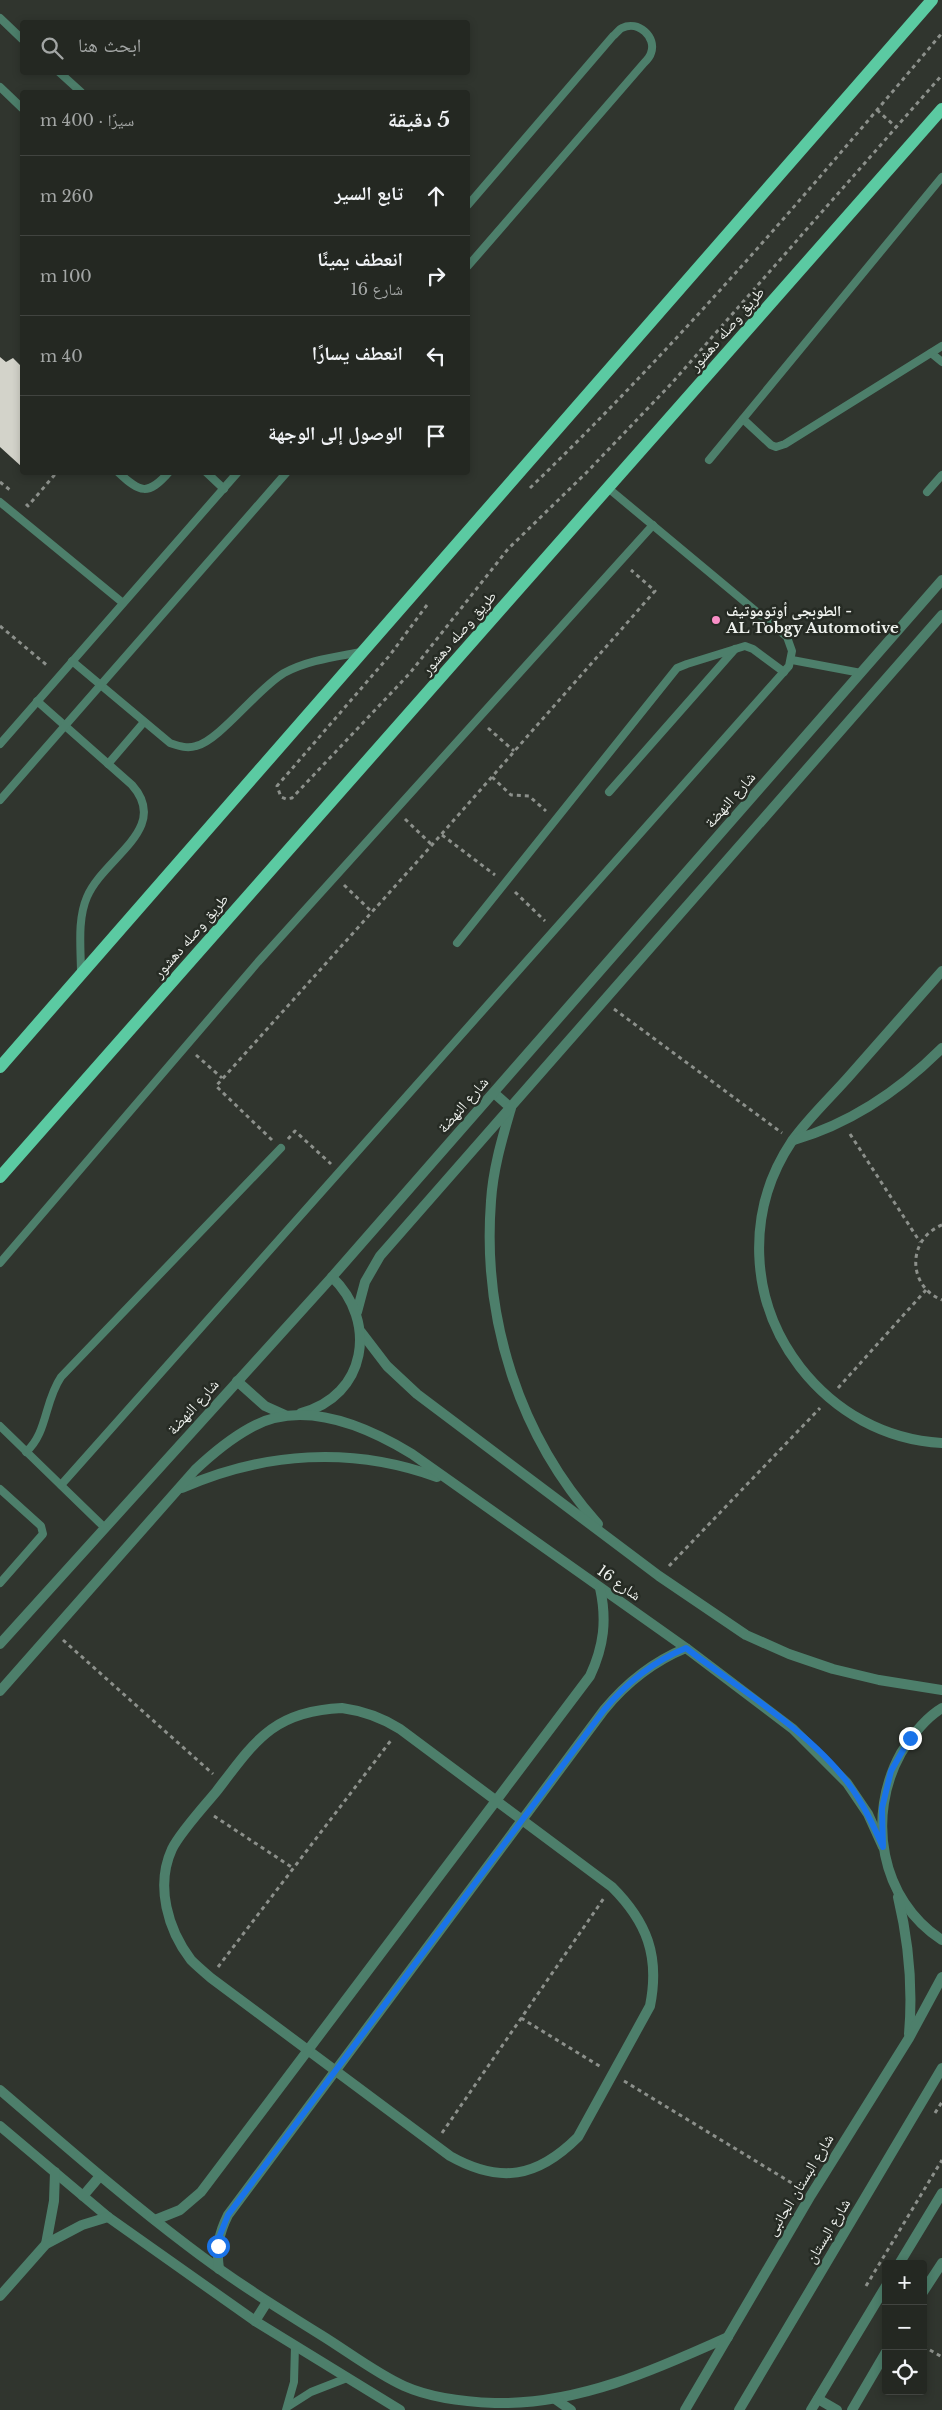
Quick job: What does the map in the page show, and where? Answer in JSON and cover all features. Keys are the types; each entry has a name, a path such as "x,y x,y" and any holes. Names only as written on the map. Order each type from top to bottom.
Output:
{"main road":[{"path":"0,1067 932,0"},
{"name":"طريق وصله دهشور","path":"0,1177 942,109"}],"street":[{"name":"شارع النهضة","path":"0,1644 332,1277 942,580"},
{"path":"357,1312 365,1282 380,1256 605,1002 942,615"},
{"path":"942,971 793,1141 774,1176 762,1207 759,1233 760,1268 770,1311 780,1336 810,1380 828,1398 859,1419 886,1432 907,1438 942,1443"},
{"path":"793,1141 843,1122 886,1097 942,1048"},
{"path":"494,1093 511,1108"},
{"path":"511,1108 498,1153 490,1209 488,1246 492,1293 500,1340 514,1385 532,1428 555,1469 577,1499 614,1542"},
{"path":"0,1692 195,1470 251,1427 286,1415 309,1411 338,1393 356,1365 360,1349 361,1332 357,1312 343,1287 332,1277"},
{"name":"شارع 16","path":"361,1332 387,1366 417,1394 659,1576 746,1635 789,1654 833,1669 879,1680 942,1690"},
{"path":"237,1381 264,1406 286,1415"},
{"name":"شارع 16","path":"286,1415 314,1416 354,1425 374,1433 412,1454 686,1648 793,1729 822,1756 847,1783 868,1814 883,1847"},
{"path":"178,1490 204,1478 248,1465 312,1456 368,1459 422,1471 448,1481"},
{"path":"155,2220 180,2210 201,2192 579,1691 594,1668 603,1642 605,1624 600,1588"},
{"path":"219,2269 218,2246 228,2215 521,1820 615,1696 648,1668 686,1648"},
{"path":"342,1708 365,1711 400,1729 496,1801 612,1887 632,1908 649,1941 654,1963 654,1984 650,2006 578,2137 561,2154 540,2166 518,2172 494,2173 470,2167 434,2144 210,1977 193,1962 178,1942 169,1920 165,1896 166,1872 172,1848 258,1738 276,1725 297,1714 319,1709 342,1708"},
{"path":"909,2038 911,1980 904,1922 883,1847 882,1808 891,1771 910,1738 942,1708"},
{"path":"897,1894 914,1916 942,1940"},
{"name":"شارع البستان الجانبى","path":"685,2410 811,2195 909,2038 942,1977"},
{"name":"شارع البستان","path":"739,2410 942,2068"},
{"path":"0,2090 100,2176 219,2269 267,2302 404,2386 433,2395 486,2402 524,2403 555,2399 591,2391 617,2382 728,2337"},
{"path":"0,2126 108,2217 255,2321 400,2410"},
{"path":"46,2244 54,2201 55,2172"},
{"path":"83,2196 100,2176"},
{"path":"902,2260 942,2193"},
{"path":"0,2296 46,2244 82,2225 108,2217"},
{"path":"927,2286 942,2263"},
{"path":"811,2410 882,2293"},
{"path":"255,2321 267,2302"},
{"path":"852,2410 882,2359"},
{"path":"818,2398 837,2410"},
{"path":"555,2399 571,2410"}],"lane":[{"path":"0,18 20,37"},
{"path":"470,204 613,36 622,28 634,26 645,31 651,41 651,53 644,63 470,264"},
{"path":"62,75 79,90"},
{"path":"0,87 20,106"},
{"path":"709,460 942,178"},
{"path":"743,419 771,445 776,447 784,444 942,346"},
{"path":"931,353 942,362"},
{"path":"121,475 136,488 145,490 153,488 166,475"},
{"path":"209,475 224,489"},
{"path":"0,744 236,475"},
{"path":"0,800 284,475"},
{"path":"928,492 942,475"},
{"path":"61,1485 784,672 792,660 792,651 787,637 608,488"},
{"path":"0,502 123,603"},
{"path":"0,1263 186,1046 335,877 653,526"},
{"path":"457,944 677,668 746,646 754,649 784,672"},
{"path":"609,792 736,648"},
{"path":"72,661 170,743 183,747 197,746 209,741 267,685 283,674 319,660 362,652"},
{"path":"792,660 861,673"},
{"path":"37,701 138,792 145,811 144,820 135,838 104,870 86,899 82,915 81,974"},
{"path":"108,764 144,722"},
{"path":"26,1452 40,1432 49,1399 62,1377 281,1148"},
{"path":"0,1426 104,1527"},
{"path":"0,1489 41,1526 43,1534 0,1583"},
{"path":"287,2408 294,2382 295,2346"},
{"path":"287,2408 311,2392 348,2378"}],"path":[{"path":"528,489 648,370 877,110 942,33"},
{"path":"430,601 390,656 277,786 280,797 292,798 410,672 508,549 587,472 671,384 942,75"},
{"path":"877,110 897,128"},
{"path":"21,500 28,506 54,475"},
{"path":"0,482 14,494"},
{"path":"339,1172 295,1131 281,1148 216,1086 442,835 654,591 621,561"},
{"path":"0,626 59,675"},
{"path":"478,719 514,752"},
{"path":"492,777 511,794 528,796 556,819"},
{"path":"396,810 432,845"},
{"path":"442,835 505,883 554,930"},
{"path":"335,877 372,912"},
{"path":"605,1002 793,1141"},
{"path":"186,1046 222,1078"},
{"path":"843,1122 920,1242"},
{"path":"942,1225 927,1234 920,1242 915,1267 917,1275 926,1290 942,1300"},
{"path":"659,1576 828,1398 926,1290"},
{"path":"54,1631 222,1783"},
{"path":"210,1977 400,1729"},
{"path":"203,1808 292,1868"},
{"path":"434,2144 612,1887"},
{"path":"521,2018 811,2195"},
{"path":"927,2348 942,2357"}],"building":[{"path":"0,357 6,362 13,358 20,365 20,465 0,447"}],"place":[{"name":"الطوبجى أوتوموتيف - AL Tobgy Automotive","path":"716,620"}],"route":[{"path":"218,2246 223,2225 228,2215 604,1710 615,1696 640,1673 655,1663 686,1648 793,1729 822,1756 847,1783 868,1814 883,1847 882,1808 891,1771 910,1738"}]}
